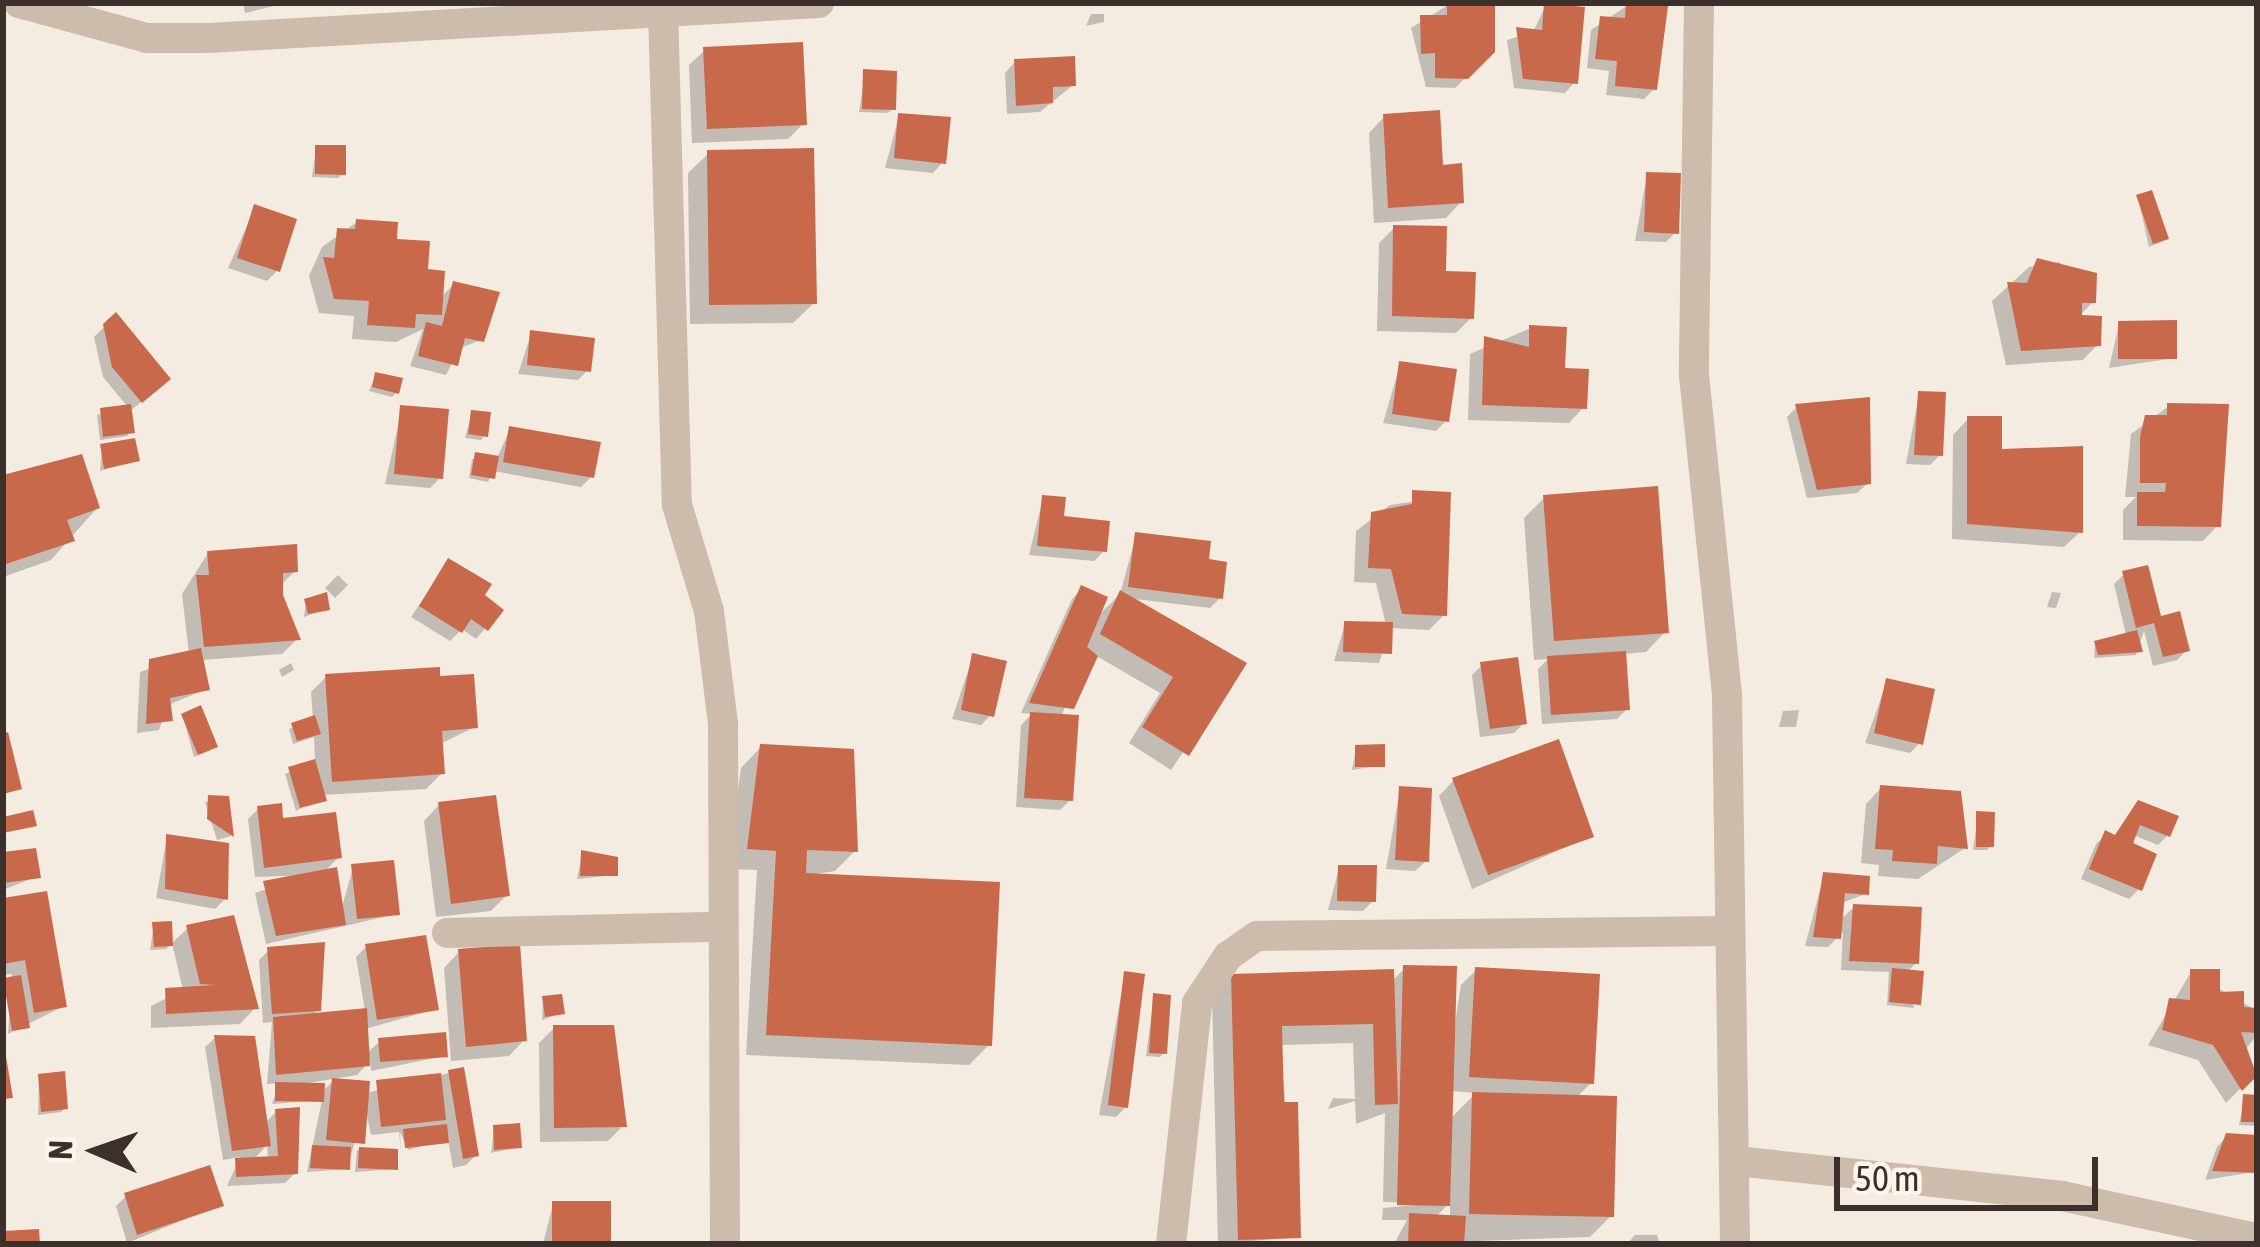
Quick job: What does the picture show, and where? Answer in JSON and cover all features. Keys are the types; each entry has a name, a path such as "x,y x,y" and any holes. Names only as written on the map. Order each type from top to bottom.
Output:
{"street":[{"path":"19,3 148,38 819,3"},
{"path":"1700,3 1694,375 1727,698 1726,931 1735,1244"},
{"path":"663,9 677,505 709,611 723,724 720,928 725,1244"},
{"path":"447,932 720,928"},
{"path":"1171,1244 1197,1003 1228,956 1258,936 1726,931"},
{"path":"1736,1161 2062,1196 2238,1237"}],"building":[{"path":"1447,3 1495,3 1495,52 1468,79 1435,78 1435,53 1421,54 1420,15 1447,15"},
{"path":"1544,3 1585,7 1578,84 1523,79 1516,27 1542,30"},
{"path":"1626,3 1668,6 1657,90 1615,86 1617,61 1595,59 1600,16 1625,18"},
{"path":"803,42 807,125 707,129 703,47"},
{"path":"1075,56 1076,86 1053,87 1053,103 1016,106 1014,59"},
{"path":"863,69 897,71 896,110 862,109"},
{"path":"1440,110 1443,165 1462,163 1464,203 1388,208 1383,114"},
{"path":"898,113 951,117 946,164 894,158"},
{"path":"315,145 346,145 346,175 315,174"},
{"path":"814,148 817,304 709,305 707,150"},
{"path":"1646,172 1681,173 1679,234 1644,232"},
{"path":"2152,190 2169,239 2153,244 2136,195"},
{"path":"254,204 297,219 280,272 237,258"},
{"path":"356,219 398,222 397,239 430,241 428,269 445,271 442,315 416,314 415,328 367,325 369,301 334,299 323,257 334,258 337,228 355,229"},
{"path":"1393,225 1447,226 1446,271 1476,272 1474,319 1392,316"},
{"path":"2037,258 2097,273 2096,303 2082,303 2082,315 2102,316 2101,346 2021,351 2007,282 2027,283"},
{"path":"453,281 500,292 484,342 465,338 458,366 418,356 426,322 442,326"},
{"path":"116,312 171,379 142,403 112,367 103,324"},
{"path":"2177,320 2177,359 2118,359 2118,321"},
{"path":"1529,325 1567,327 1565,368 1589,369 1587,409 1482,405 1484,336 1529,347"},
{"path":"530,330 595,338 591,372 527,365"},
{"path":"1399,361 1457,369 1449,422 1392,414"},
{"path":"375,372 403,378 399,394 372,387"},
{"path":"1918,391 1946,392 1943,456 1914,455"},
{"path":"1870,397 1871,484 1817,490 1795,404"},
{"path":"2167,403 2229,404 2221,527 2137,526 2137,492 2165,492 2166,483 2140,483 2140,437 2145,415 2167,415"},
{"path":"131,404 135,433 103,437 100,408"},
{"path":"400,405 449,409 443,479 394,474"},
{"path":"471,410 491,412 488,437 468,434"},
{"path":"1967,416 2002,416 2002,449 2083,446 2083,533 1967,524"},
{"path":"509,426 601,442 594,478 503,462"},
{"path":"135,438 140,461 104,469 100,444"},
{"path":"475,452 499,456 495,479 471,475"},
{"path":"82,454 100,508 67,520 75,541 3,565 3,475"},
{"path":"1658,486 1669,633 1554,641 1543,495"},
{"path":"1412,490 1451,492 1447,616 1402,614 1391,569 1368,568 1371,512 1412,504"},
{"path":"1042,495 1066,497 1064,516 1110,521 1107,552 1037,546"},
{"path":"1135,532 1211,541 1209,559 1227,562 1223,599 1128,587"},
{"path":"297,544 298,572 283,573 283,595 301,640 204,647 196,575 209,575 207,551"},
{"path":"448,558 492,584 485,595 504,610 488,631 471,619 462,633 419,606"},
{"path":"2148,565 2161,616 2180,611 2190,651 2163,657 2154,623 2136,628 2122,571"},
{"path":"1081,585 1108,597 1087,647 1098,656 1074,709 1029,703"},
{"path":"1120,590 1247,663 1189,756 1142,727 1173,677 1100,634"},
{"path":"327,592 330,610 308,614 304,599"},
{"path":"1344,621 1393,622 1392,654 1343,652"},
{"path":"2137,630 2143,652 2098,655 2094,641"},
{"path":"201,648 210,690 170,698 173,721 146,724 149,659"},
{"path":"1626,651 1630,710 1551,715 1547,656"},
{"path":"972,653 1007,661 994,717 961,710"},
{"path":"1518,657 1527,724 1490,729 1480,662"},
{"path":"440,667 440,676 474,674 478,728 442,731 445,774 332,782 325,674"},
{"path":"1886,678 1935,689 1923,745 1874,733"},
{"path":"201,705 218,747 198,755 181,714"},
{"path":"1030,712 1079,715 1073,801 1024,798"},
{"path":"315,715 321,734 297,741 291,723"},
{"path":"8,732 22,789 3,794 3,734"},
{"path":"1559,739 1594,837 1488,875 1452,778"},
{"path":"760,744 854,749 858,852 807,850 806,873 1000,882 992,1046 766,1035 776,851 747,849"},
{"path":"1385,744 1385,767 1355,767 1355,745"},
{"path":"315,759 327,801 300,808 288,767"},
{"path":"1880,785 1961,791 1968,849 1938,846 1937,864 1892,861 1893,850 1875,849"},
{"path":"1399,786 1432,788 1429,862 1395,860"},
{"path":"208,795 229,796 234,837 207,819"},
{"path":"496,795 510,896 451,904 438,802"},
{"path":"2138,800 2179,816 2170,837 2140,825 2133,843 2157,854 2142,891 2089,869 2105,830 2115,835"},
{"path":"282,803 283,818 336,812 342,858 264,868 257,806"},
{"path":"33,810 37,826 3,833 3,817"},
{"path":"1976,811 1995,812 1994,847 1976,847"},
{"path":"166,834 229,843 228,900 165,889"},
{"path":"36,848 41,878 3,883 3,852"},
{"path":"581,850 618,857 618,876 580,876"},
{"path":"394,860 400,915 357,919 351,864"},
{"path":"1338,865 1377,865 1376,902 1337,901"},
{"path":"337,867 346,925 276,936 263,881"},
{"path":"1823,872 1870,876 1869,895 1845,893 1841,939 1813,937"},
{"path":"47,891 67,1007 34,1013 25,960 3,964 3,898"},
{"path":"1853,904 1922,907 1919,964 1849,961"},
{"path":"234,915 259,1009 166,1014 165,988 216,985 200,984 186,925"},
{"path":"172,921 173,946 154,947 152,922"},
{"path":"426,935 439,1010 377,1020 365,944"},
{"path":"325,942 321,1011 272,1014 267,947"},
{"path":"520,944 527,1041 466,1047 458,949"},
{"path":"1403,965 1457,966 1450,1206 1397,1205"},
{"path":"1475,967 1600,974 1594,1084 1469,1077"},
{"path":"1892,968 1924,971 1921,1005 1889,1002"},
{"path":"1394,969 1398,1104 1375,1105 1373,1024 1282,1026 1284,1102 1298,1102 1301,1238 1238,1240 1231,974"},
{"path":"2190,969 2220,969 2220,992 2244,991 2244,1007 2257,1008 2257,1033 2241,1032 2257,1076 2242,1091 2213,1045 2162,1030 2169,998 2190,1000"},
{"path":"1124,971 1145,974 1128,1108 1108,1105"},
{"path":"21,975 30,1028 12,1031 3,978"},
{"path":"1153,993 1171,995 1167,1054 1149,1053"},
{"path":"562,994 565,1014 545,1017 542,996"},
{"path":"367,1008 370,1066 276,1075 273,1017"},
{"path":"553,1025 614,1025 627,1127 554,1128"},
{"path":"446,1032 448,1057 380,1062 378,1038"},
{"path":"214,1035 255,1036 271,1146 232,1151"},
{"path":"3,1039 13,1098 3,1099"},
{"path":"464,1067 479,1156 463,1159 448,1070"},
{"path":"65,1071 68,1109 41,1112 38,1074"},
{"path":"441,1073 446,1120 381,1127 376,1080"},
{"path":"332,1078 370,1081 365,1144 326,1140"},
{"path":"275,1082 325,1083 324,1102 275,1101"},
{"path":"1472,1092 1617,1096 1614,1217 1469,1214"},
{"path":"2243,1094 2257,1095 2257,1122 2241,1122"},
{"path":"300,1107 298,1174 236,1177 235,1158 278,1156 275,1109"},
{"path":"520,1123 522,1148 494,1150 493,1125"},
{"path":"447,1124 449,1143 405,1148 403,1129"},
{"path":"2226,1133 2257,1135 2257,1173 2212,1171"},
{"path":"312,1145 351,1147 350,1170 310,1168"},
{"path":"359,1147 398,1149 398,1170 358,1168"},
{"path":"210,1165 224,1206 137,1235 124,1193"},
{"path":"552,1201 611,1201 611,1244 552,1244"},
{"path":"1409,1213 1466,1216 1464,1244 1408,1244"},
{"path":"39,1229 40,1244 3,1244 3,1231"}]}
